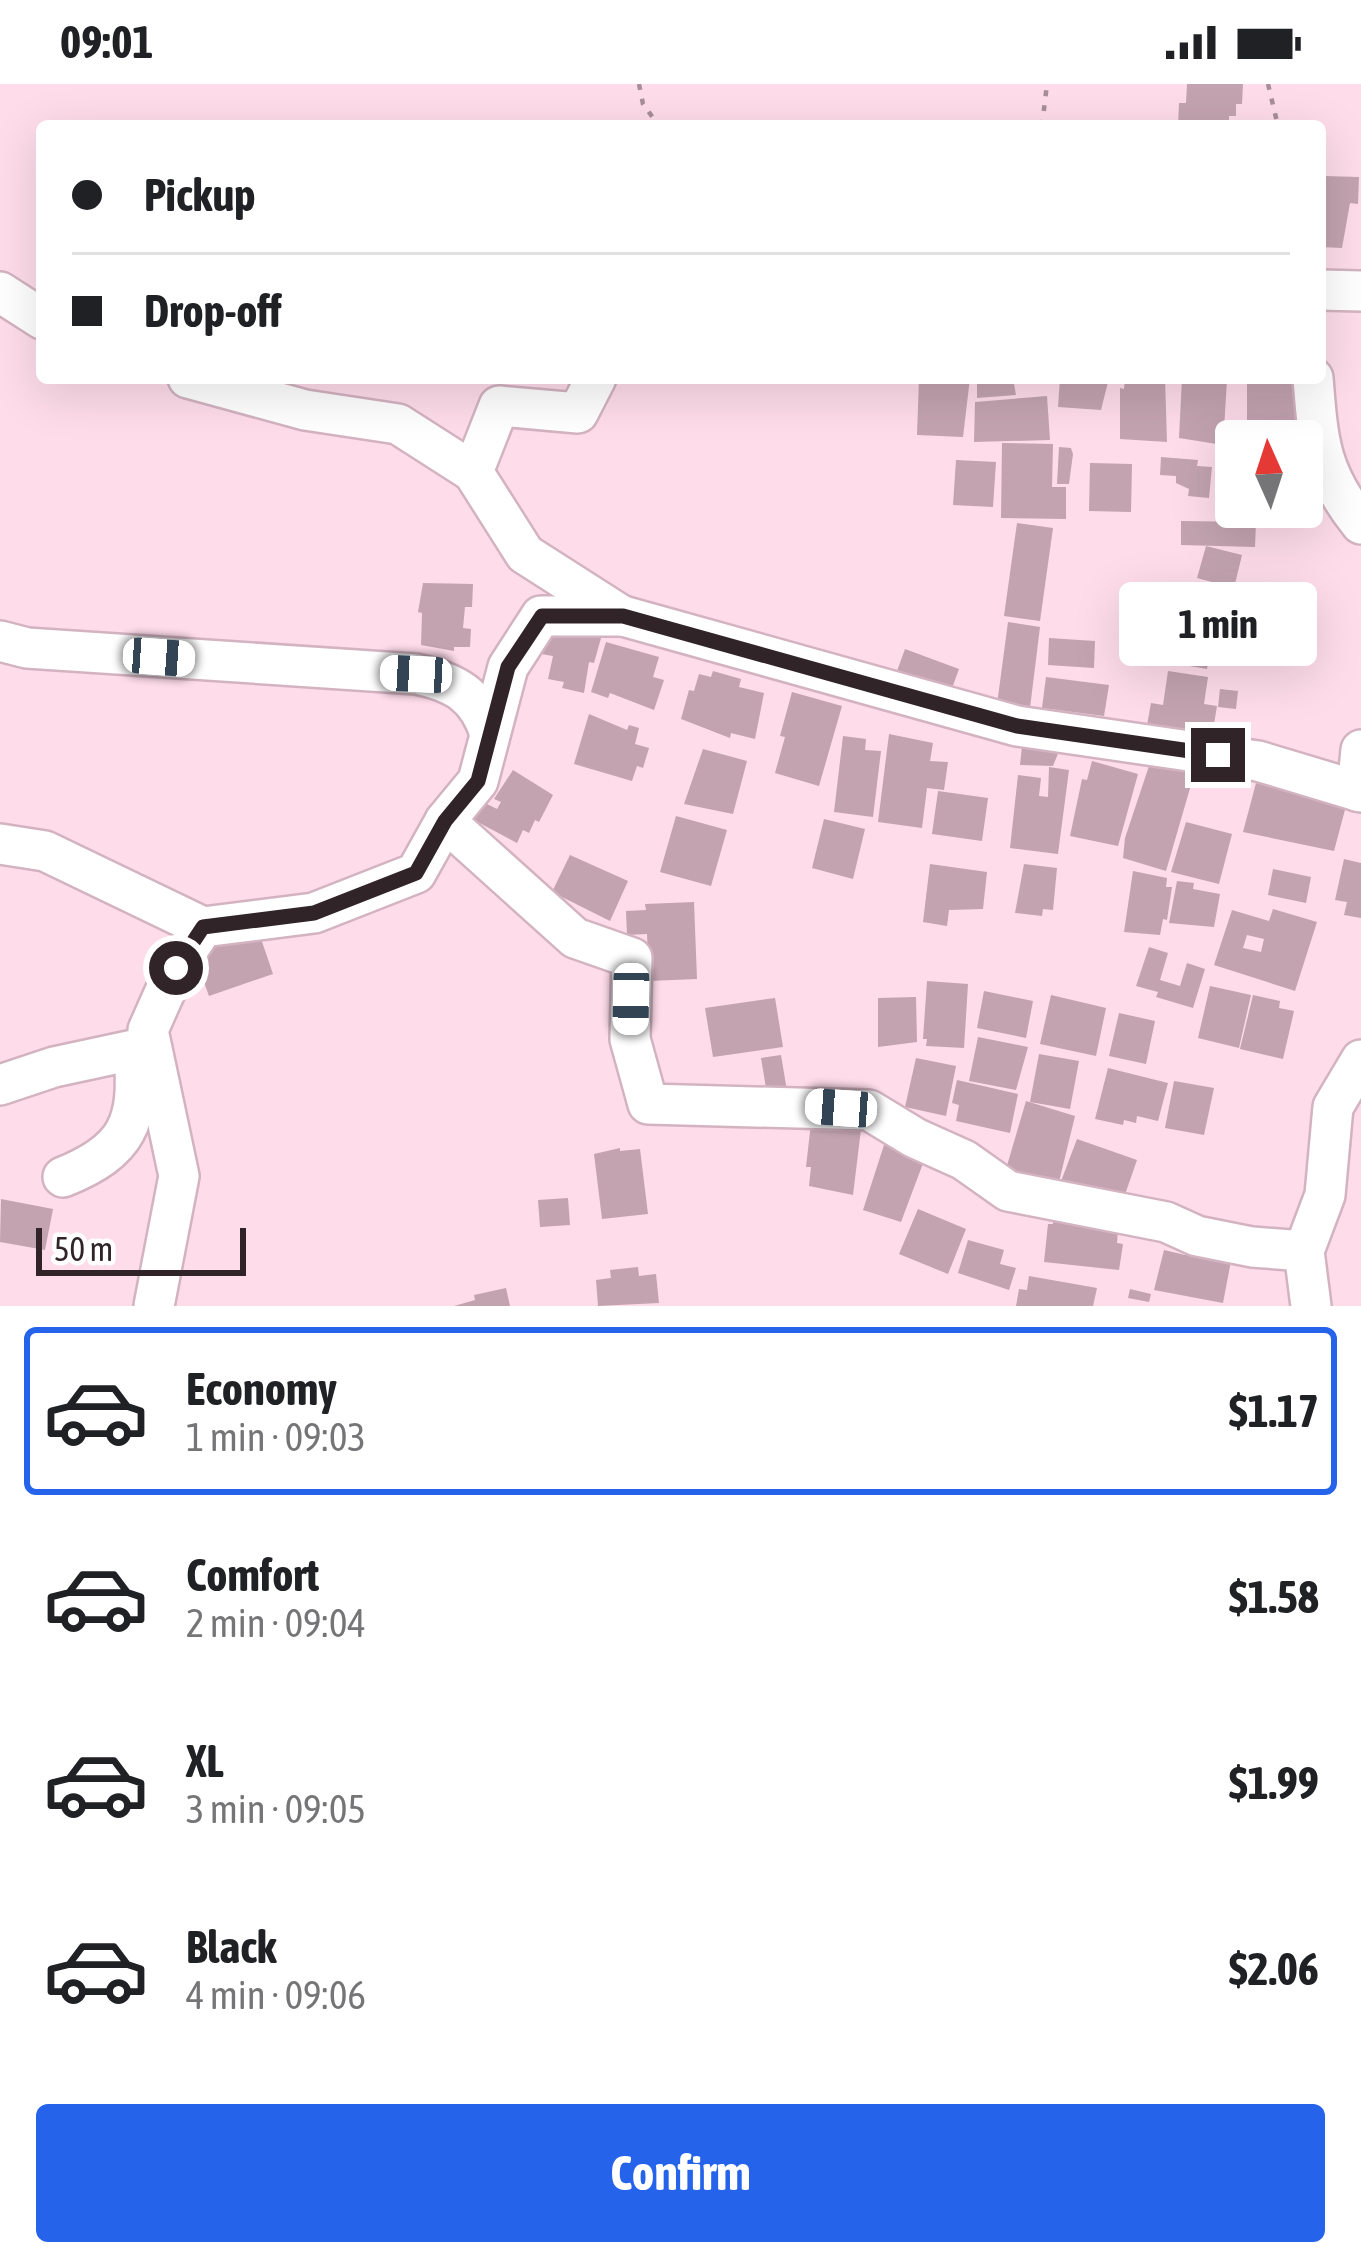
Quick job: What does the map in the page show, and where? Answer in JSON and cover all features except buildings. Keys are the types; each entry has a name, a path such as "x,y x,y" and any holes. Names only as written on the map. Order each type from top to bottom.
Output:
{"street":[{"path":"1326,290 1361,291"},
{"path":"0,292 36,315"},
{"path":"210,384 305,410 398,424 473,472 525,554 623,616"},
{"path":"473,472 499,406 578,413 593,384"},
{"path":"1313,384 1318,441 1333,490 1361,524"},
{"path":"0,844 45,851 203,927 314,913 416,873 445,821 478,781 508,667 542,616 623,616 1017,726 1258,761 1359,791 1361,750"},
{"path":"0,641 27,648 416,674 451,681 474,699 490,734"},
{"path":"445,821 574,938 632,958 630,1039 648,1104 869,1110 964,1160 1008,1191 1166,1222 1197,1236 1233,1244 1304,1251"},
{"path":"63,1177 91,1166 124,1136 137,1097 141,1040 176,968 203,927"},
{"path":"0,1085 141,1040"},
{"path":"141,1040 179,1176 154,1306"},
{"path":"1311,1306 1304,1251 1325,1195 1333,1108 1361,1060"}],"path":[{"path":"639,84 655,120"},
{"path":"1043,120 1047,84"},
{"path":"1268,84 1276,120"}],"route":[{"path":"176,968 203,927 314,913 416,873 445,821 478,781 508,667 542,616 623,616 1017,726 1218,755"}]}
